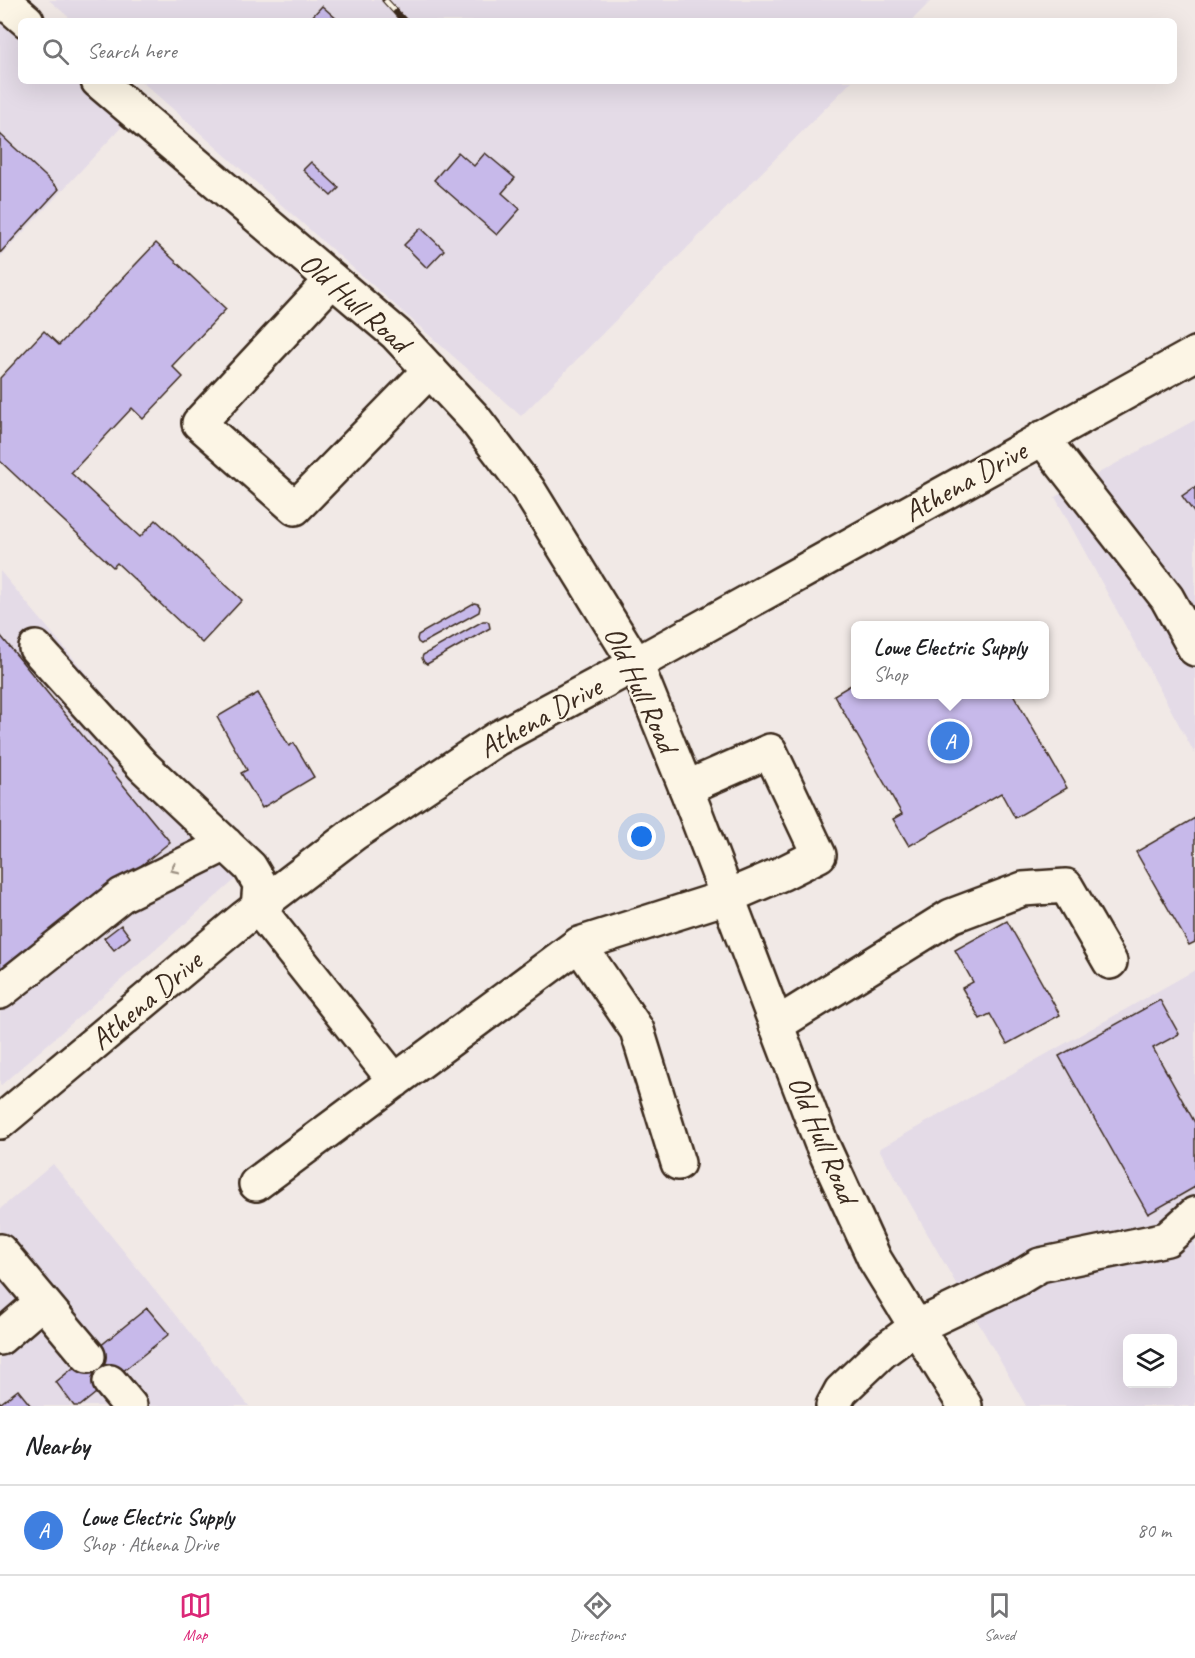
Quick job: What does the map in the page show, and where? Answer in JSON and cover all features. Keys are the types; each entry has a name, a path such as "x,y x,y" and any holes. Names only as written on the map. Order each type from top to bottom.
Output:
{"main road":[{"path":"3,0 24,18"},
{"name":"Old Hull Road","path":"102,84 396,334 474,418 528,489 636,664 686,788 821,1142 875,1260 965,1406"},
{"path":"332,280 199,423 295,508 430,370"},
{"name":"Athena Drive","path":"0,1122 258,908 355,833 496,739 636,664 1195,354"},
{"path":"1042,438 1167,598 1195,649"},
{"path":"36,648 143,766 250,867 260,884 258,908 395,1081"},
{"path":"256,1184 579,944 727,897 819,855 770,751 686,788"},
{"path":"0,992 122,895 226,844"},
{"path":"776,1025 951,916 1023,889 1066,886 1110,962"},
{"path":"579,944 637,1030 678,1164"},
{"path":"833,1406 841,1391 882,1352 916,1327 1017,1279 1040,1265 1167,1239 1195,1214"},
{"path":"0,1251 87,1356"},
{"path":"0,1338 42,1302"}],"shaded area":[{"path":"49,0 932,0 914,18 70,18"},
{"path":"0,2 18,18 18,84 90,84 129,119 0,257"},
{"path":"144,84 849,84 521,416"},
{"path":"1195,420 1195,754 1055,497"},
{"path":"0,571 132,728 244,872 0,1086"},
{"path":"1195,970 1195,1406 1026,1406 879,1149"},
{"path":"53,1164 249,1406 0,1406 0,1209"}],"building":[{"path":"322,6 336,18 311,18"},
{"path":"0,134 59,189 0,253"},
{"path":"458,152 474,166 485,153 515,178 502,193 520,209 497,235 434,180"},
{"path":"311,162 339,188 331,196 303,170"},
{"path":"421,228 444,250 427,268 404,245"},
{"path":"156,243 226,309 172,366 183,377 143,419 132,408 71,473 140,537 156,520 242,600 202,643 117,563 113,567 0,461 0,378 44,331 59,345"},
{"path":"1195,487 1195,514 1182,496"},
{"path":"474,603 480,607 479,612 421,644 418,642 418,635"},
{"path":"483,621 489,623 490,628 427,664 424,662 423,655"},
{"path":"0,635 170,842 0,981"},
{"path":"851,685 851,699 1016,699 1067,788 1015,818 1001,793 909,846 893,819 902,814 834,695"},
{"path":"258,693 289,746 294,743 314,777 262,808 241,773 247,770 217,717"},
{"path":"1195,818 1195,942 1189,945 1136,852"},
{"path":"1007,921 1060,1015 1007,1044 990,1014 980,1019 962,988 973,982 955,950"},
{"path":"121,925 130,937 114,950 104,938"},
{"path":"1160,1000 1179,1034 1153,1048 1195,1123 1195,1187 1148,1214 1059,1056"},
{"path":"147,1308 169,1334 80,1406 74,1406 56,1382"},
{"path":"18,1390 31,1406 0,1406 0,1402"}],"railway":[{"path":"385,0 401,18"}],"place":[{"name":"Lowe Electric Supply","path":"950,741"}]}
